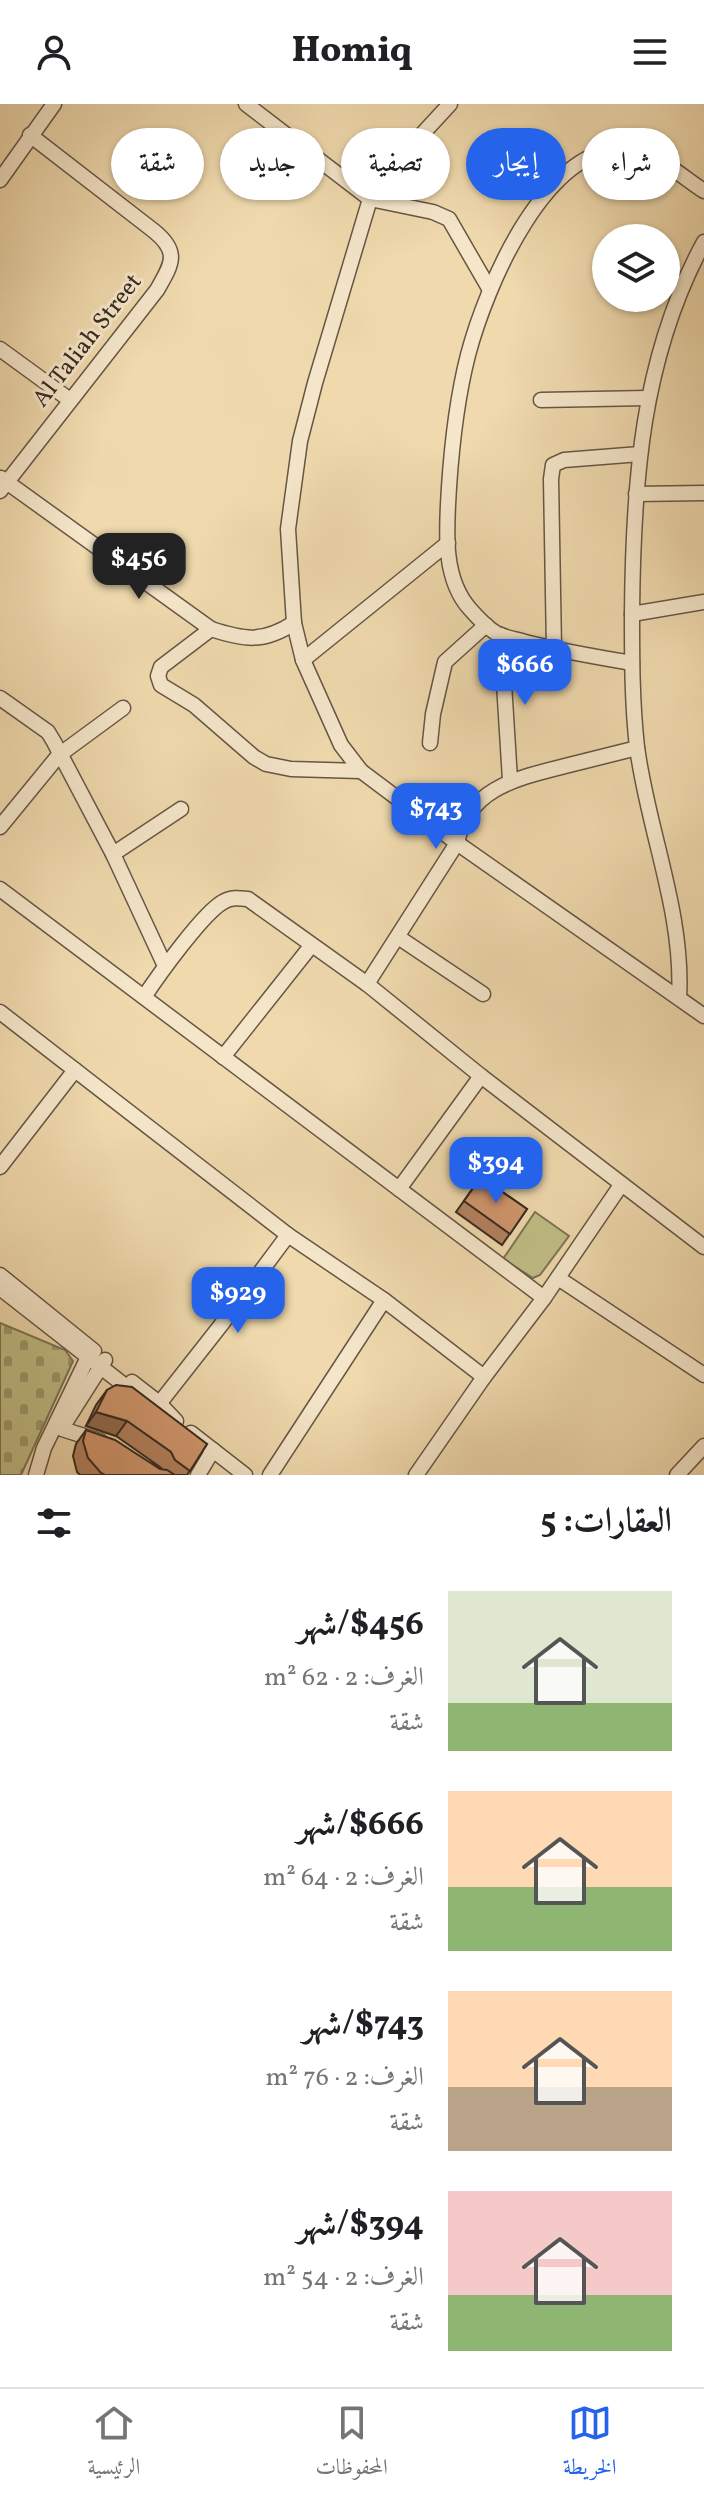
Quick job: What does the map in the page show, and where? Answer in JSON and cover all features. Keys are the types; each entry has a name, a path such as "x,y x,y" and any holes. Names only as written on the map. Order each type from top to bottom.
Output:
{"street":[{"path":"0,180 54,104"},
{"path":"246,104 341,177"},
{"path":"428,128 450,104"},
{"name":"Al Taliah Street","path":"2,484 157,290 172,252 166,240 30,135"},
{"path":"632,663 554,649 501,635 486,625 460,596 452,576 448,543 452,443 457,409 469,354 490,290 513,242 540,201 574,167 597,155 635,151 658,161 704,191"},
{"path":"370,200 339,297 300,441 288,529 294,623 303,660 336,736 361,771 457,843 704,1016"},
{"path":"375,200 433,212 449,219 490,290"},
{"path":"679,998 677,937 637,748 632,663 632,548 648,398 666,325 704,242"},
{"path":"0,349 70,400"},
{"path":"541,400 648,398"},
{"path":"554,649 553,465 564,460 640,454"},
{"path":"2,484 211,629 248,639 280,632 294,623"},
{"path":"636,494 704,493"},
{"path":"303,660 448,543"},
{"path":"632,614 704,602"},
{"path":"430,743 445,662 486,625"},
{"path":"211,629 161,667 158,676 161,685 194,705 266,764 291,769 361,771"},
{"path":"501,635 510,780"},
{"path":"0,698 48,732 113,854 165,966"},
{"path":"0,827 59,755 123,708"},
{"path":"367,984 457,843 465,818 475,805 510,780 637,748"},
{"path":"113,854 181,809"},
{"path":"0,889 544,1298"},
{"path":"144,997 165,966 216,906 234,898 248,899 367,984 704,1247"},
{"path":"398,937 483,994"},
{"path":"223,1057 311,946"},
{"path":"0,1012 288,1235 384,1300 484,1377"},
{"path":"0,1167 75,1070"},
{"path":"399,1189 481,1076"},
{"path":"416,1475 621,1185"},
{"path":"157,1406 288,1235"},
{"path":"0,1275 102,1364 245,1475"},
{"path":"558,1278 704,1375"},
{"path":"0,1288 90,1354"},
{"path":"270,1475 384,1300"},
{"path":"38,1470 44,1448 90,1354"},
{"path":"38,1470 102,1364"},
{"path":"62,1429 109,1445"},
{"path":"677,1475 704,1446"},
{"path":"198,1475 213,1450"}],"green space":[{"path":"535,1212 569,1236 540,1275 533,1278 503,1259"},
{"path":"0,1323 65,1350 73,1361 21,1475 0,1475"}],"building":[{"path":"481,1177 527,1209 510,1234 464,1201"},
{"path":"116,1385 132,1387 207,1444 190,1471 175,1460 171,1452 127,1421 96,1412 107,1390"},
{"path":"86,1430 115,1440 175,1475 101,1473 88,1458 83,1441"}]}
